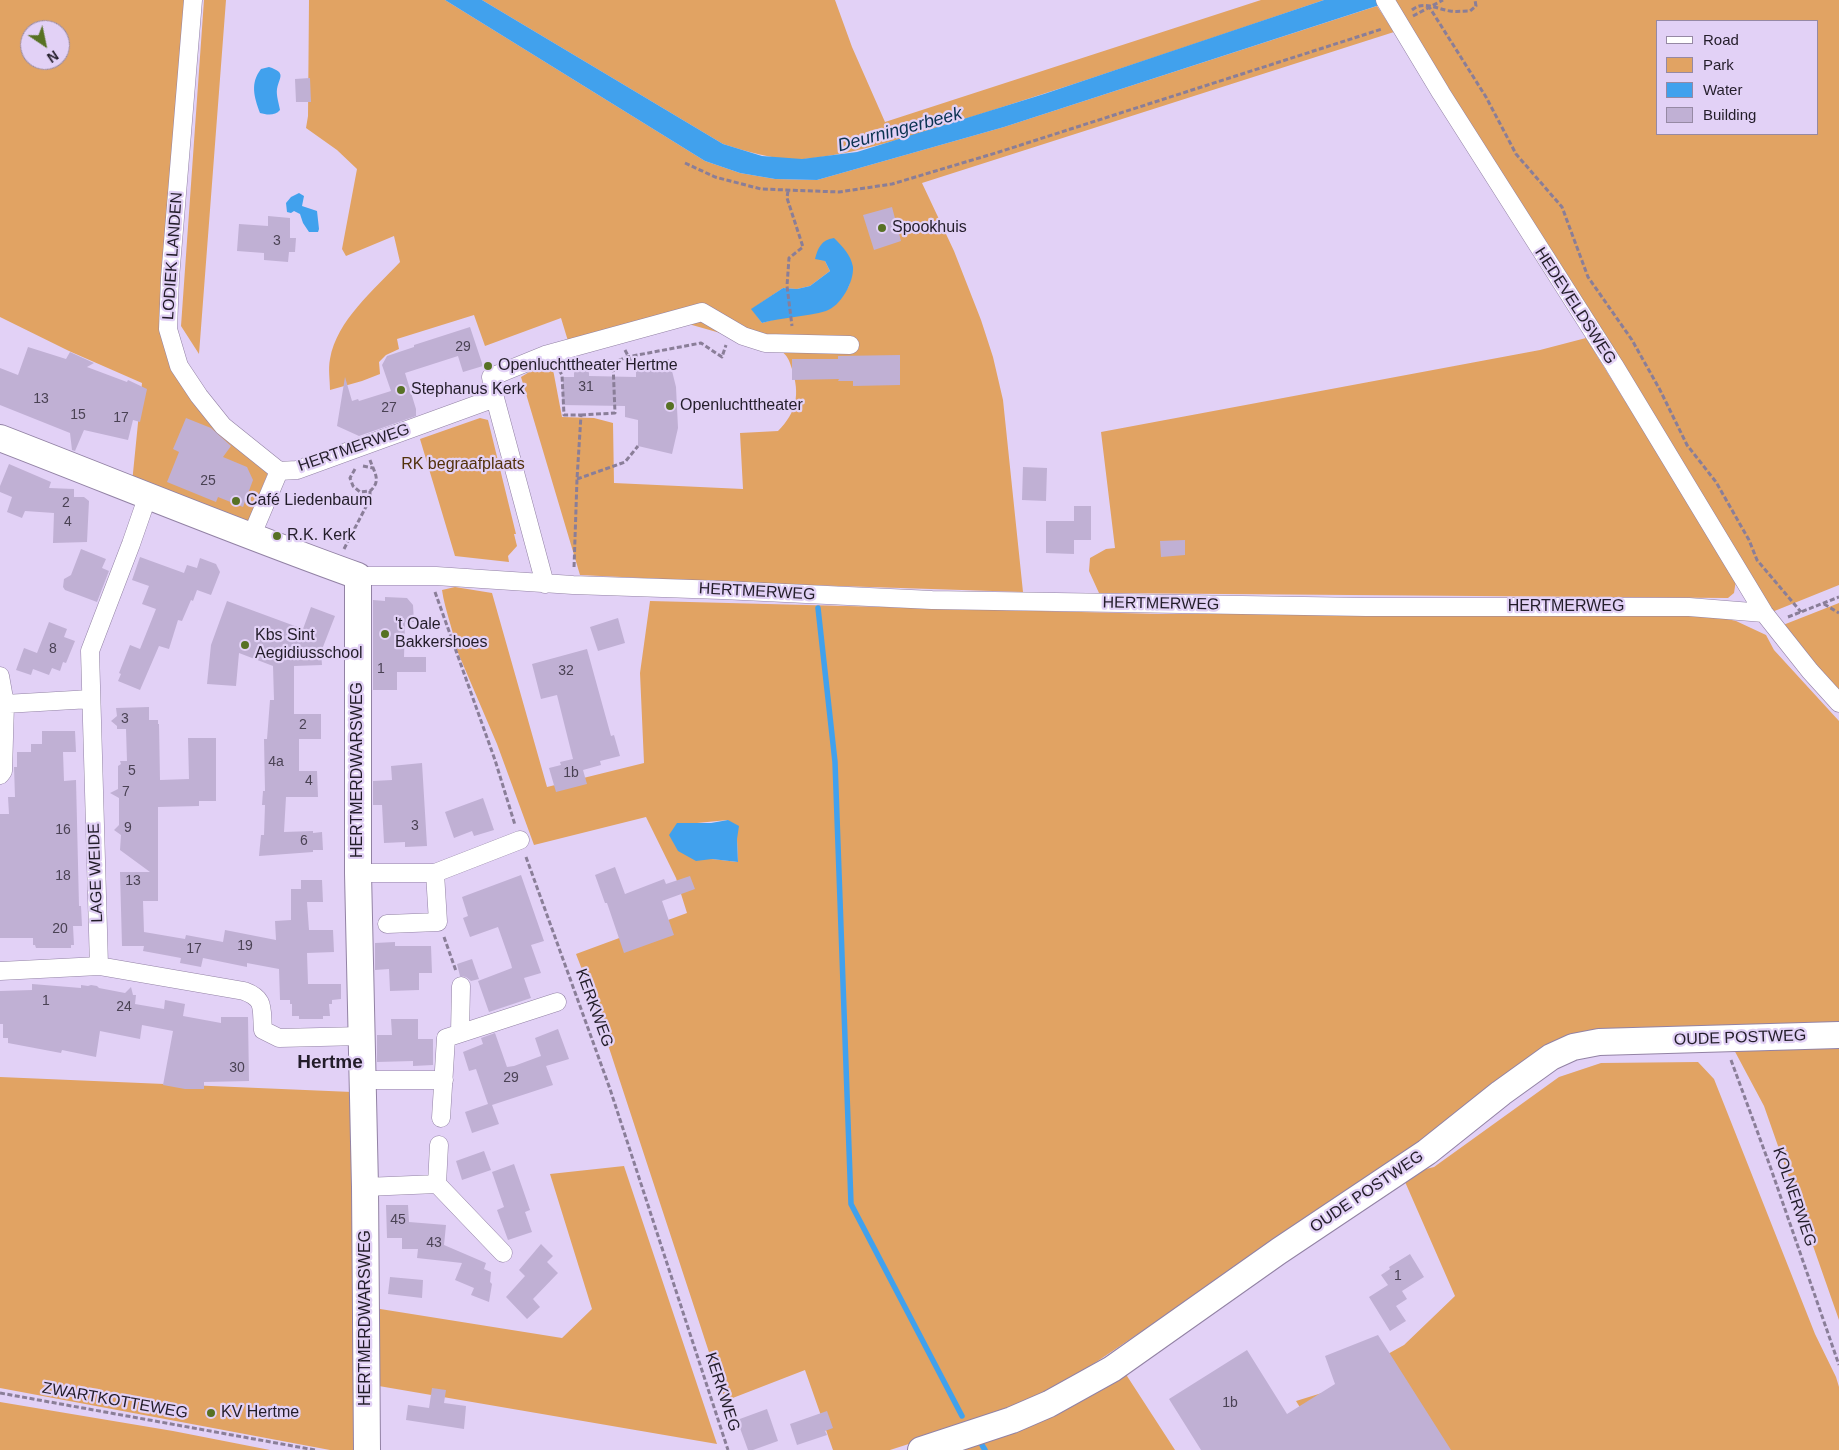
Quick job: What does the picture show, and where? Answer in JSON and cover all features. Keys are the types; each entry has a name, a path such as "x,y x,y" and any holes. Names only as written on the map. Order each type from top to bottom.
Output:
{"street":[{"name":"LODIEK LANDEN","path":"194,0 170,278 168,330 179,366 199,396 223,426 279,471"},
{"name":"HEDEVELDSWEG","path":"1385,0 1503,192 1614,365 1768,618"},
{"path":"545,584 491,377 553,353 702,312 732,330 765,343 850,345"},
{"name":"HERTMERWEG","path":"251,536 279,471 296,470 495,398"},
{"name":"HERTMERWEG","path":"0,438 358,576 436,576 545,584 942,600 1366,607 1688,607 1768,618"},
{"name":"LAGE WEIDE","path":"99,966 90,651 148,494"},
{"name":"HERTMERDWARSWEG","path":"358,576 358,873 365,1187 367,1450"},
{"path":"1768,618 1810,671 1839,703"},
{"path":"0,676 4,704 3,771 0,775"},
{"path":"4,704 91,699"},
{"name":"HERTMERDWARSWEG","path":"358,873 435,873 520,840"},
{"path":"387,924 438,922 435,873"},
{"path":"0,971 99,966 244,991 255,995 260,1000 263,1030 279,1038 362,1036"},
{"path":"460,1033 461,986"},
{"path":"441,1118 446,1038 557,1002"},
{"name":"OUDE POSTWEG","path":"921,1450 1012,1420 1050,1404 1112,1369 1279,1251 1427,1152 1551,1057 1573,1047 1599,1042 1839,1035"},
{"path":"363,1080 444,1080"},
{"path":"439,1145 437,1184 503,1253"},
{"path":"365,1187 437,1184"}],"path":[{"path":"685,163 715,177 761,190 839,192 892,184 1036,140 1398,21 1443,0"},
{"path":"1398,21 1415,7 1430,6 1452,12 1470,11 1476,6 1475,2"},
{"path":"1430,6 1486,97 1516,154 1562,207 1588,277 1632,340 1687,444 1716,482 1757,560 1801,612"},
{"path":"788,191 787,198 803,247 788,258 788,286 792,326"},
{"path":"553,353 562,375 564,415 616,413 613,363 627,357 701,343 722,358 732,330"},
{"path":"627,357 636,371"},
{"path":"574,585 581,415"},
{"path":"577,479 625,462 638,446"},
{"path":"350,536 370,499 370,491 376,484 376,473 373,468 361,466 356,468 350,478 353,486 360,492 370,491"},
{"name":"KERKWEG","path":"436,576 435,594 495,760 520,840 610,1089 728,1450"},
{"path":"1768,618 1801,612 1839,597"},
{"path":"1824,604 1839,612"},
{"path":"438,922 461,986"},
{"name":"KOLNERWEG","path":"1723,1038 1770,1166 1839,1366"},
{"name":"ZWARTKOTTEWEG","path":"0,1393 315,1450"}],"green space":[{"path":"0,0 186,0 161,331 268,473 245,529 132,483 142,383 69,351 0,317"},
{"path":"204,0 226,0 199,354 181,326"},
{"path":"309,0 445,0 705,161 740,173 775,179 817,180 1004,127 1377,6 1394,32 922,183 954,251 981,320 993,357 1003,400 1023,592 747,583 580,575 521,377 551,359 562,417 594,418 613,423 614,483 743,489 740,433 778,431 793,410 796,387 788,358 780,350 685,323 568,341 561,318 485,346 474,315 397,339 399,349 386,355 379,362 380,374 330,390 330,359 340,331 358,306 400,262 394,236 346,256 342,249 357,169 337,150 306,128 308,116","holes":["825,261 853,267 849,286 838,302 827,310 779,318 762,323 752,309 783,288 797,289 810,286 830,271"]},
{"path":"482,0 835,0 852,47 885,122 1261,0 1324,0 1072,85 919,133 851,152 804,159 783,159 723,144"},
{"path":"1394,0 1839,0 1839,585 1772,612 1499,173"},
{"path":"1586,338 1736,580 1734,593 1728,598 1099,593 1089,571 1090,558 1106,549 1115,548 1101,432 1540,350"},
{"name":"RK begraafplaats","path":"480,418 488,420 516,534 514,534 517,546 508,556 509,562 455,556 420,439"},
{"path":"455,587 492,593 547,787 644,763 640,673 650,601 1159,614 1710,615 1736,621 1766,635 1774,650 1839,721 1839,1025 1687,1026 1588,1031 1559,1041 1386,1167 1065,1383 1018,1409 890,1450 833,1450 805,1370 725,1401 591,993 576,954 687,913 676,878 646,817 534,845 497,744 456,648 442,590","holes":["728,820 737,839 738,862 712,859 697,823"]},
{"path":"1839,603 1839,694 1783,625"},
{"path":"1839,1042 1839,1320 1764,1106 1732,1046"},
{"path":"1698,1062 1714,1079 1815,1334 1836,1377 1839,1387 1839,1450 1327,1450 1296,1401 1338,1388 1341,1380 1404,1345 1455,1296 1402,1175 1434,1167 1559,1077 1601,1063"},
{"path":"0,1077 352,1092 355,1450 330,1450 0,1388"},
{"path":"624,1166 717,1444 373,1385 374,1308 562,1338 592,1309 550,1174"},
{"path":"1128,1373 1127,1376 1175,1450 942,1450 1025,1427 1073,1406"},
{"path":"0,1402 173,1431 270,1450 0,1450"}],"water":[{"path":"445,0 482,0 723,144 762,156 802,159 857,152 1044,94 1324,0 1395,0 1004,127 817,180 775,179 740,173 705,161"},
{"path":"269,67 280,73 277,97 280,110 276,113 265,114 260,113 254,85 261,69"},
{"path":"299,193 304,196 302,206 317,211 318,232 309,232 300,214 294,211 291,213 287,212 286,203 291,197"},
{"path":"834,238 848,255 853,267 853,273 846,293 837,304 826,311 811,315 762,323 751,309 783,288 797,289 810,286 830,271 825,261 815,259 821,245"},
{"path":"728,820 739,826 737,839 738,862 712,859 696,861 678,851 669,835 677,823 711,823"}],"building":[{"path":"310,78 311,102 296,102 295,79"},
{"name":"Spookhuis","path":"892,207 901,241 874,250 863,215"},
{"path":"268,216 290,218 290,238 296,238 295,252 289,252 288,262 264,260 264,253 237,251 239,224 268,226"},
{"name":"Stephanus Kerk","path":"470,327 483,366 463,372 458,356 405,373 416,409 416,416 359,436 337,426 345,377 352,401 358,399 359,401 391,391 382,365 387,356"},
{"path":"28,347 66,359 70,352 94,363 87,367 127,382 128,380 147,389 140,422 133,420 128,440 84,430 75,451 72,450 70,433 0,405 0,368 18,375"},
{"path":"900,355 900,385 853,386 853,381 838,381 839,379 792,380 792,359 838,359 838,356"},
{"path":"669,359 676,387 678,428 672,454 638,446 638,420 625,417 625,406 562,405 563,377 574,377 574,366 589,366 589,376 636,377 636,371"},
{"path":"186,418 211,428 231,446 223,457 247,467 253,480 243,507 218,497 216,502 167,482 179,452 173,449"},
{"path":"9,464 51,482 49,488 74,489 74,497 84,497 89,501 87,542 53,543 54,513 25,511 22,518 7,512 12,497 0,492 0,486"},
{"path":"1023,467 1047,468 1046,501 1022,500"},
{"path":"1074,506 1091,506 1091,540 1074,540 1074,554 1046,553 1046,521 1074,521"},
{"path":"1185,540 1185,555 1161,557 1160,541"},
{"path":"81,549 106,559 102,568 109,571 97,602 65,590 63,587 64,579 71,575"},
{"path":"140,557 184,573 187,565 197,568 200,558 216,564 220,572 211,595 197,590 182,621 178,620 169,649 159,646 140,690 118,681 121,674 119,673 130,645 140,649 156,609 142,604 149,586 132,580"},
{"path":"385,597 407,598 413,605 414,622 405,622 404,657 426,657 426,672 397,672 397,690 373,690 373,600 385,601"},
{"path":"227,601 303,629 311,607 335,616 321,652 322,665 294,666 294,714 321,714 321,739 299,739 299,771 317,771 318,797 286,797 284,832 322,832 323,850 259,856 261,835 264,835 265,805 262,805 263,791 265,791 264,739 267,739 270,700 274,700 273,666 239,653 236,686 207,684 211,645"},
{"path":"618,618 625,643 598,651 590,627"},
{"path":"49,622 67,629 64,637 75,641 66,663 63,662 60,671 52,668 49,675 33,669 31,675 16,670 24,648 37,653"},
{"path":"587,649 611,736 614,735 620,756 600,761 601,765 583,770 587,784 556,792 549,768 561,765 560,762 573,759 557,695 541,699 532,664"},
{"path":"149,707 149,720 158,720 159,724 160,780 189,779 188,738 216,738 216,801 199,801 199,806 158,807 158,901 143,901 144,932 185,939 186,935 223,942 225,930 276,940 275,921 291,920 291,889 301,889 301,880 322,880 323,902 307,902 309,930 333,930 334,952 307,953 308,984 341,984 341,999 332,1000 332,1004 329,1004 330,1016 323,1016 323,1019 299,1019 299,1016 292,1016 290,1000 280,1000 279,969 247,963 247,967 203,958 201,967 180,963 181,958 143,951 144,946 122,946 120,872 150,872 120,850 121,835 114,830 119,825 119,798 110,793 118,789 118,766 121,764 120,761 127,761 126,729 117,729 117,726 111,721 117,716 116,708"},
{"path":"42,731 75,731 76,752 63,752 64,781 76,780 79,906 81,906 82,926 73,926 74,945 71,945 71,948 36,948 33,945 33,938 0,938 0,814 9,814 8,797 15,797 14,767 17,767 17,752 31,752 31,744 42,744"},
{"path":"422,763 427,846 405,847 405,842 384,843 382,805 373,805 373,781 392,780 391,766"},
{"path":"483,798 494,830 474,836 472,831 454,838 445,812"},
{"path":"615,867 625,894 664,879 666,884 690,876 695,889 662,901 674,935 624,953 595,875"},
{"path":"521,875 544,941 531,945 541,973 524,978 531,998 489,1012 478,981 512,968 498,927 470,937 463,918 468,916 462,897"},
{"path":"395,942 395,946 431,946 432,973 419,973 419,990 390,991 389,969 375,970 375,943"},
{"path":"472,959 479,979 471,981 466,977 460,976 457,964"},
{"path":"32,984 81,988 81,985 91,985 125,993 131,987 133,995 136,995 135,1004 164,1009 165,1000 185,1004 183,1016 221,1023 221,1017 248,1017 249,1081 204,1082 204,1089 185,1089 163,1085 173,1031 142,1025 140,1039 100,1031 96,1057 62,1050 61,1053 8,1043 8,1038 3,1038 3,1024 0,1024 0,991 32,990"},
{"path":"391,1019 418,1019 418,1039 433,1039 433,1065 413,1066 413,1061 377,1062 377,1035 392,1035"},
{"path":"558,1029 569,1059 546,1066 553,1085 492,1105 499,1124 472,1133 465,1112 488,1104 476,1069 469,1071 463,1052 483,1044 481,1038 495,1033 507,1067 514,1066 541,1056 535,1038"},
{"path":"484,1151 491,1170 462,1180 456,1161"},
{"path":"514,1164 530,1210 525,1212 532,1232 508,1240 497,1210 504,1207 492,1172"},
{"path":"386,1205 408,1205 409,1222 446,1225 444,1245 486,1263 484,1269 491,1272 490,1282 492,1284 489,1302 471,1295 474,1288 455,1280 462,1263 417,1258 418,1249 402,1249 402,1238 387,1238"},
{"path":"541,1244 553,1256 547,1262 558,1273 533,1299 540,1307 527,1319 506,1297 525,1276 519,1270"},
{"path":"1410,1254 1424,1277 1402,1291 1407,1299 1396,1306 1406,1321 1390,1331 1369,1297 1388,1285 1381,1275 1390,1269 1389,1267"},
{"path":"390,1277 423,1280 422,1298 388,1294"},
{"path":"1378,1335 1451,1450 1201,1450 1169,1399 1247,1350 1287,1414 1335,1384 1325,1356"},
{"path":"432,1388 446,1390 444,1403 466,1406 464,1429 406,1420 408,1405 429,1408"},
{"path":"767,1409 778,1441 748,1450 737,1420"},
{"path":"827,1411 833,1428 825,1431 827,1435 797,1445 790,1424"}],"waterway":[{"path":"818,608 835,762 851,1204 962,1416"},
{"path":"979,1440 985,1450"}],"place":[{"name":"Spookhuis","path":"882,228"},
{"name":"Openluchttheater Hertme","path":"488,366"},
{"name":"Stephanus Kerk","path":"401,390"},
{"name":"Openluchttheater","path":"670,406"},
{"name":"Café Liedenbaum","path":"236,501"},
{"name":"R.K. Kerk","path":"277,536"},
{"name":"'t Oale Bakkershoes","path":"385,634"},
{"name":"Kbs Sint Aegidiusschool","path":"245,645"},
{"name":"KV Hertme","path":"211,1413"}],"district":[{"name":"Hertme","path":"330,1063"}],"water label":[{"name":"Deurningerbeek","path":"900,130"}]}
